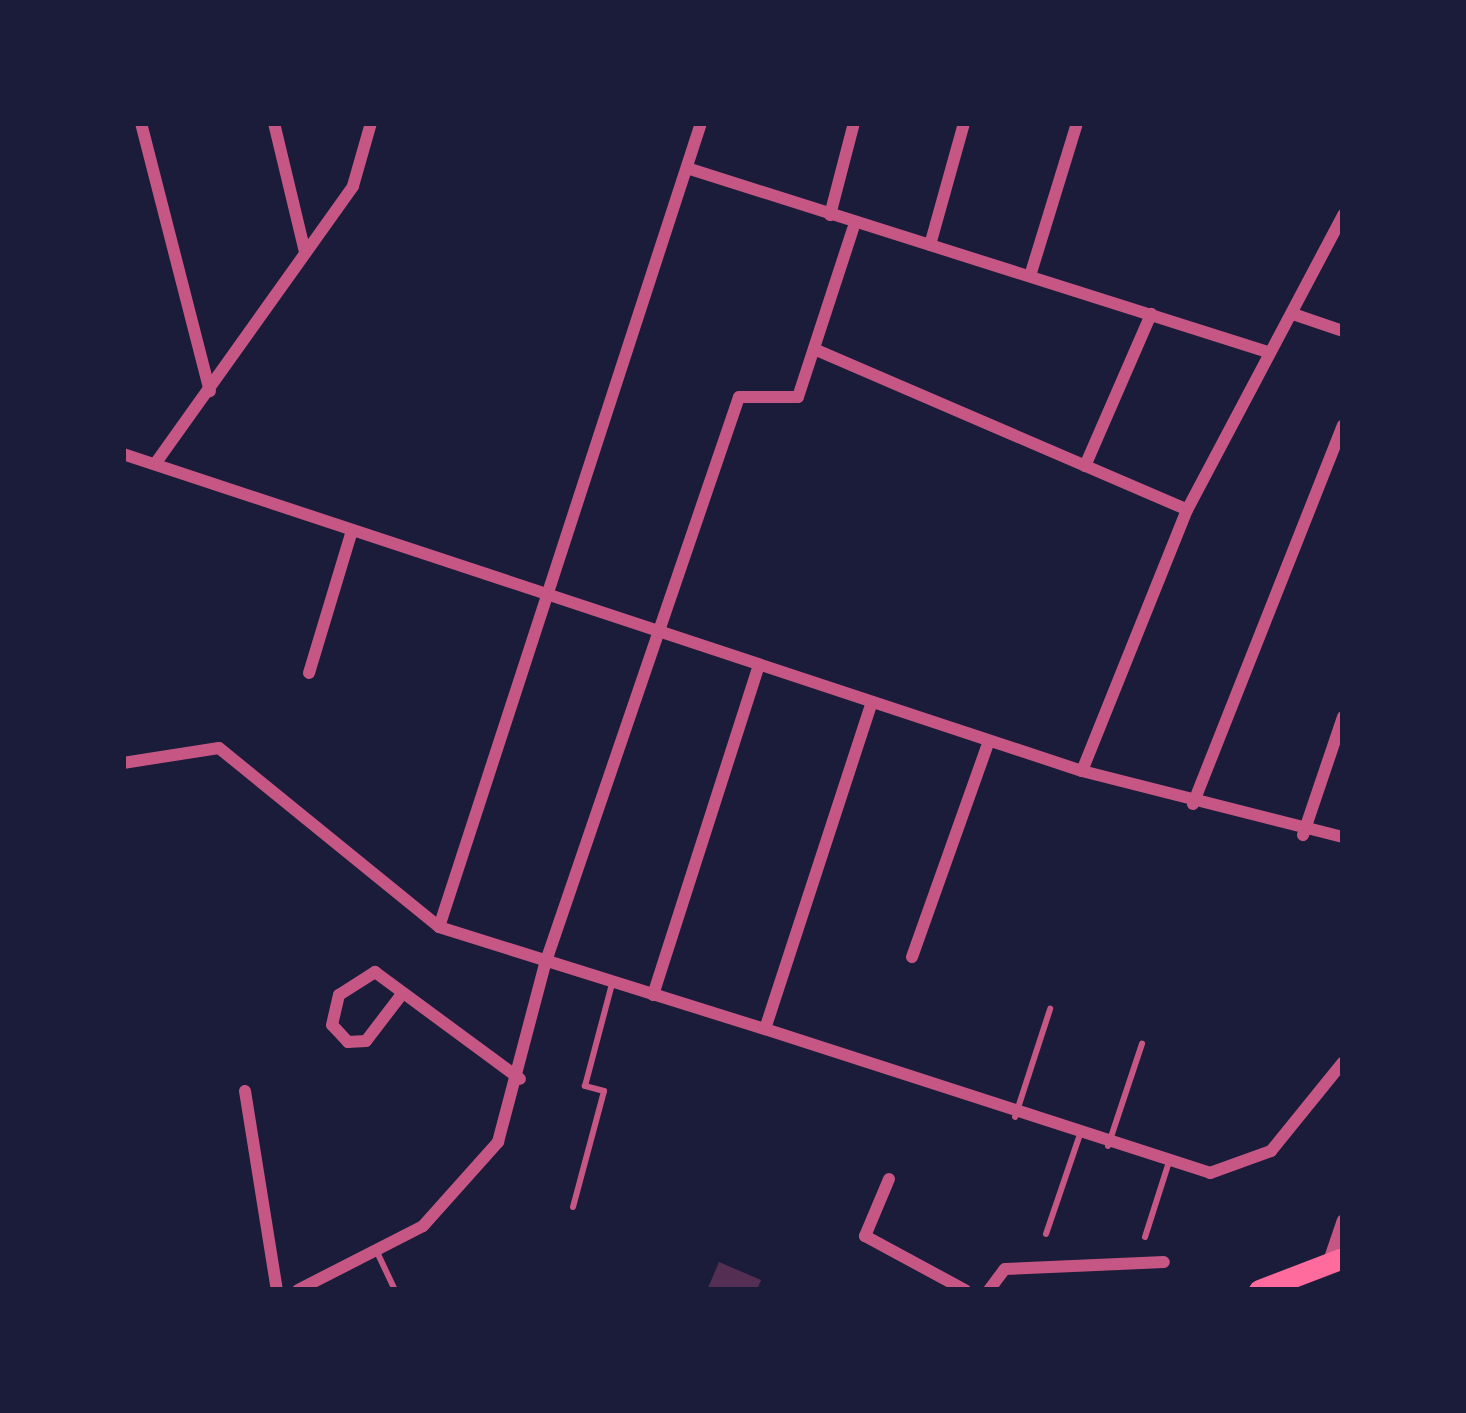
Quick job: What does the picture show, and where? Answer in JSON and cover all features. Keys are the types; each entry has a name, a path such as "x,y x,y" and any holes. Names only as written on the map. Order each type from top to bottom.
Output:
{"main road":[{"path":"1259,1290 1335,1261"}],"street":[{"path":"141,123 210,391"},
{"path":"274,123 305,251"},
{"path":"155,464 353,186 371,123"},
{"path":"439,927 690,169 701,123"},
{"path":"830,215 854,123"},
{"path":"930,245 964,123"},
{"path":"1030,276 1077,123"},
{"path":"690,169 830,215 853,229 930,245 1268,352"},
{"path":"1082,771 1187,510 1343,215"},
{"path":"298,1290 376,1252 448,1206 481,1168 520,1079 545,964 655,631 739,397 798,397 853,229"},
{"path":"1085,466 1151,314"},
{"path":"1293,314 1343,331"},
{"path":"814,350 1187,510"},
{"path":"1193,804 1338,452 1343,426"},
{"path":"123,454 1082,771 1304,835 1343,837"},
{"path":"308,673 352,530"},
{"path":"653,994 760,665"},
{"path":"765,1029 872,702"},
{"path":"1304,835 1343,717"},
{"path":"912,957 989,741"},
{"path":"123,763 219,748 439,927 545,964 765,1029 1168,1165 1210,1173 1271,1151 1343,1062"},
{"path":"402,994 366,1041 348,1042 332,1025 331,1007 358,974 375,972 520,1079"},
{"path":"245,1090 277,1290"},
{"path":"889,1179 866,1237 965,1290"},
{"path":"1335,1261 1343,1220"},
{"path":"989,1290 1004,1269 1164,1262"}],"lane":[{"path":"573,1207 604,1091 585,1086 612,984"},
{"path":"1015,1117 1050,1009"},
{"path":"1108,1146 1142,1044"},
{"path":"1046,1234 1079,1137"},
{"path":"1144,1237 1168,1165"},
{"path":"376,1252 395,1290"}],"building":[{"path":"719,1262 761,1280 757,1290 708,1288"}]}
